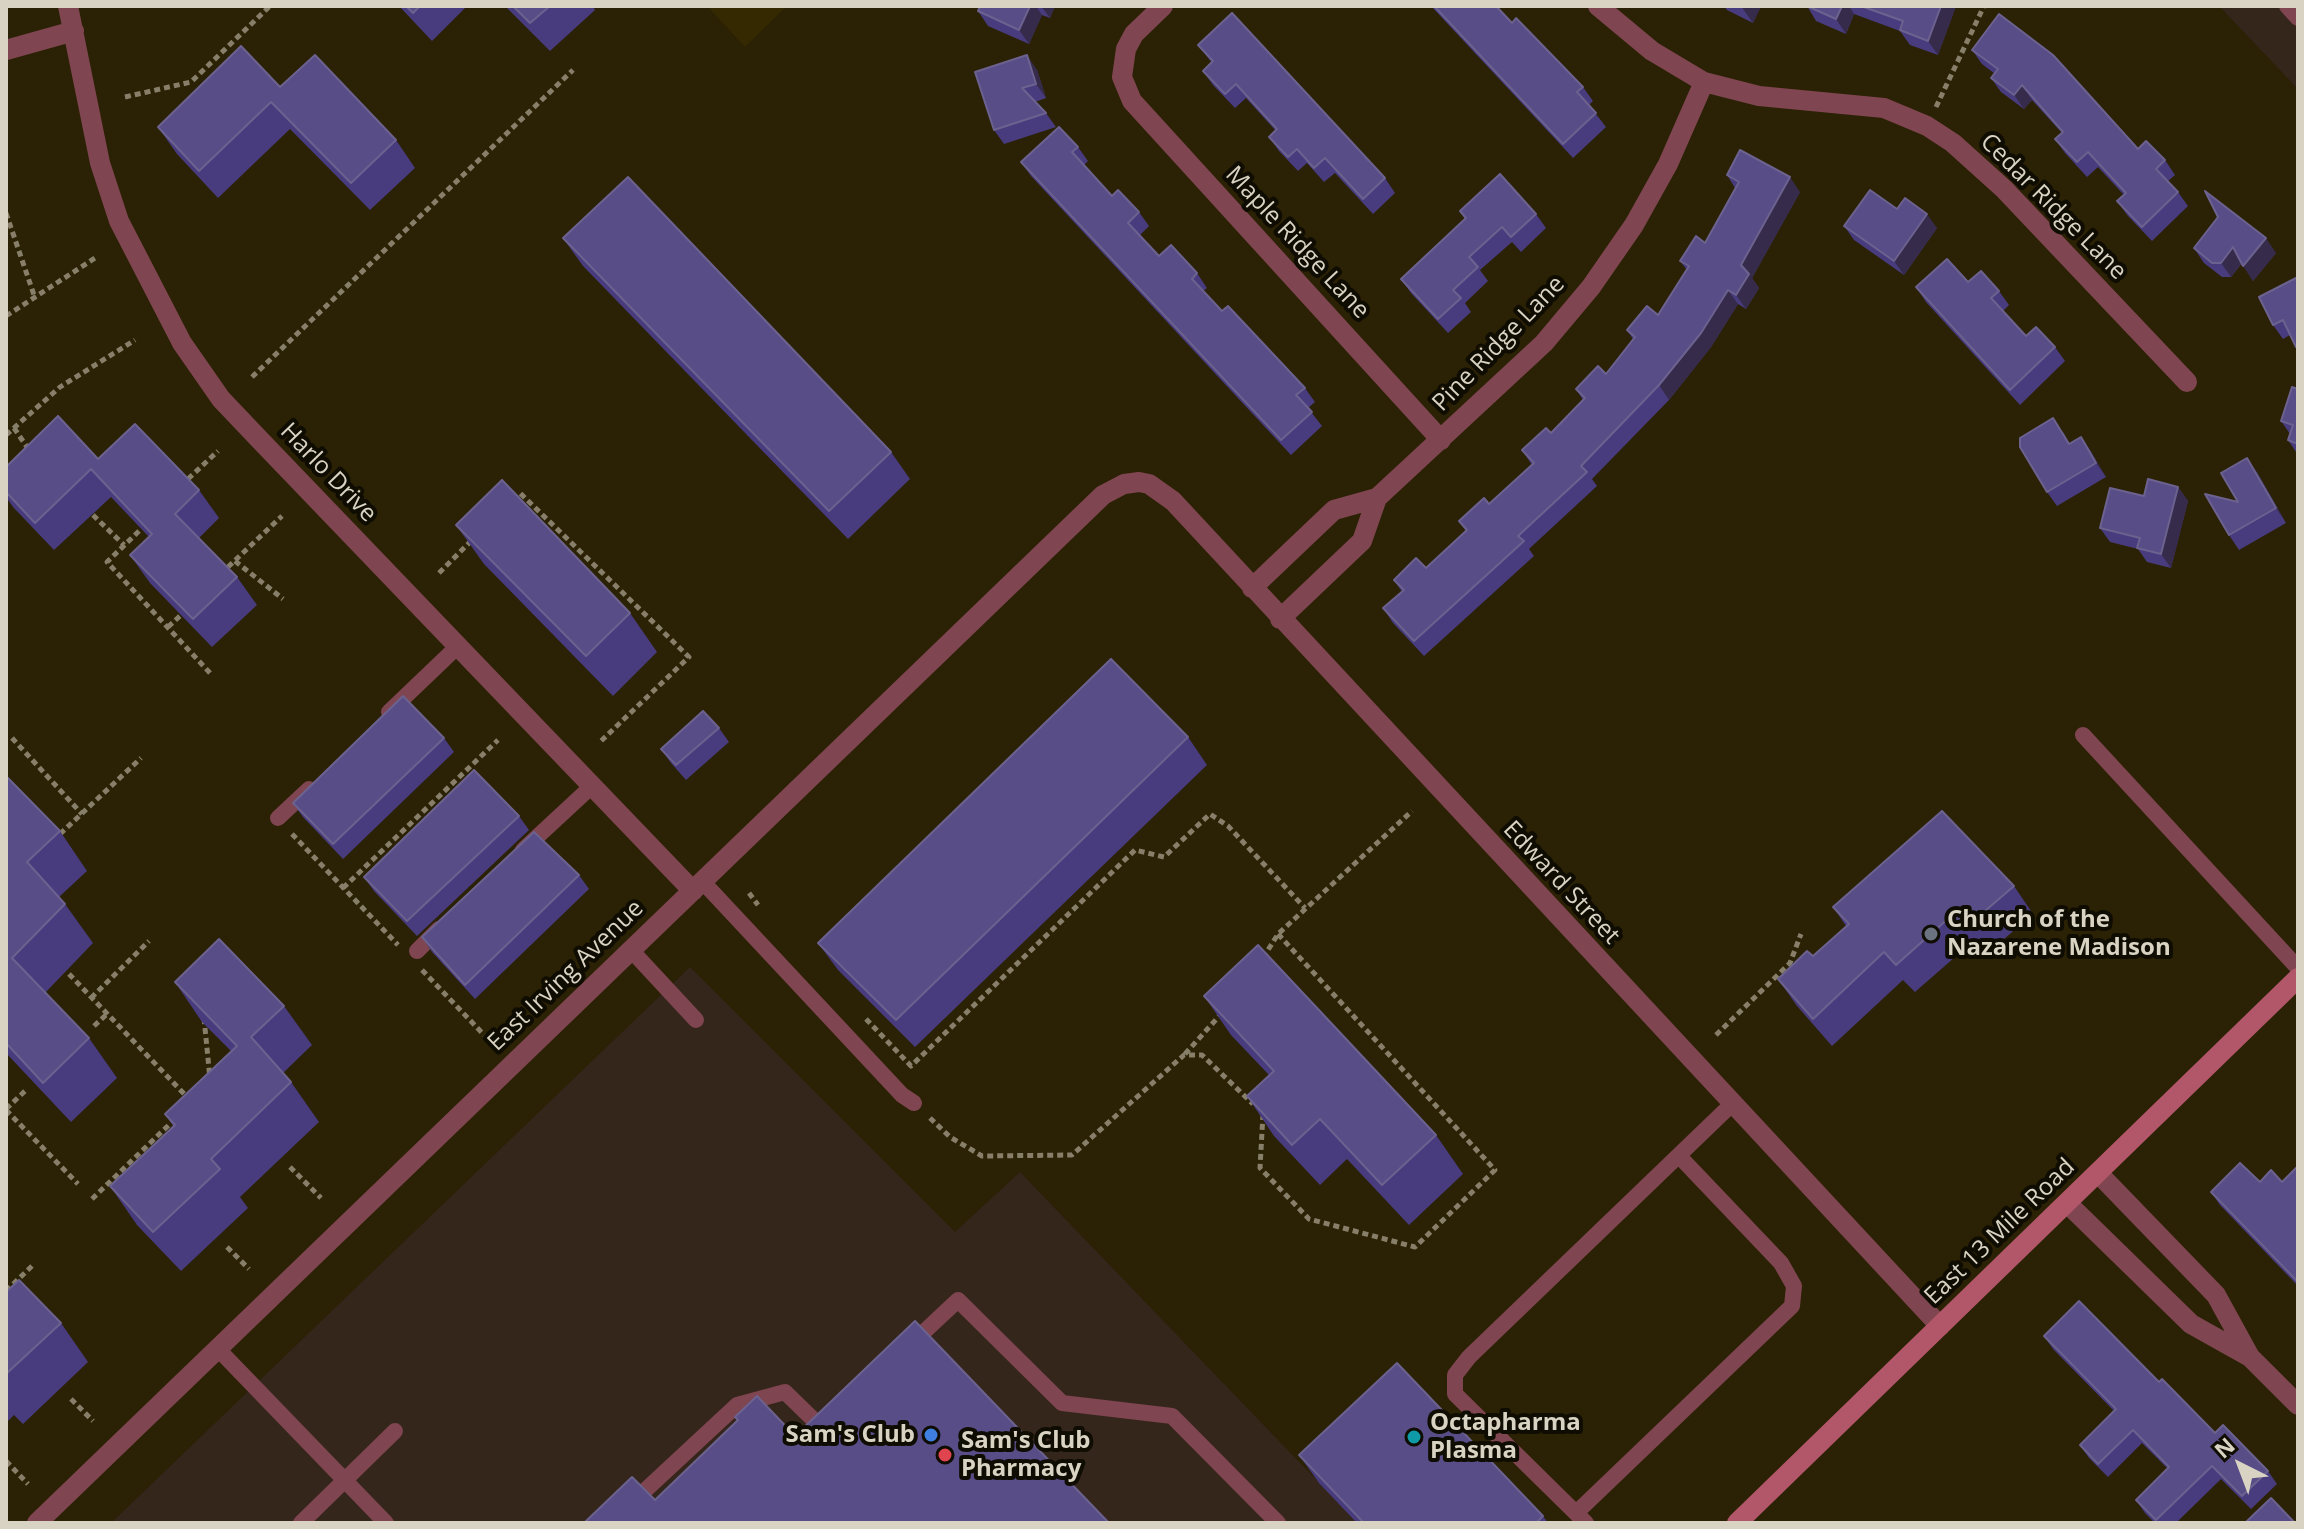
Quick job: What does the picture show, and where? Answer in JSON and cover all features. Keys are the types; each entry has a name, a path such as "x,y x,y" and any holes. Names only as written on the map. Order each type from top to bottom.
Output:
{"main road":[{"name":"East 13 Mile Road","path":"1737,1523 2298,978"}],"street":[{"name":"Harlo Drive","path":"68,6 100,163 119,221 182,343 221,399 592,786 698,886"},
{"name":"Maple Ridge Lane","path":"1163,6 1134,34 1126,49 1122,77 1132,101 1441,440"},
{"name":"Cedar Ridge Lane","path":"1598,6 1652,51 1704,82 1759,96 1884,108 1927,126 1953,143 2004,189 2187,382"},
{"path":"6,50 74,31"},
{"name":"Pine Ridge Lane","path":"1252,588 1334,510 1377,498 1544,343 1591,287 1651,196 1704,82"},
{"name":"Edward Street","path":"1139,482 1149,484 1173,501 1731,1105 1940,1326"},
{"name":"East Irving Avenue","path":"37,1523 1103,495 1124,484 1139,482"},
{"name":"Pine Ridge Lane","path":"1280,619 1362,541 1377,498"},
{"path":"2098,1173 2216,1295 2250,1357"},
{"path":"2067,1203 2191,1324 2250,1357 2298,1405"}],"lane":[{"path":"2287,6 2298,18"},
{"path":"377,724 458,646"},
{"path":"2083,735 2298,968"},
{"path":"283,824 322,776"},
{"path":"508,864 592,786"},
{"path":"698,886 902,1095 914,1103"},
{"path":"409,949 451,918"},
{"path":"631,950 696,1020"},
{"path":"1680,1157 1781,1263 1794,1286 1792,1306 1581,1518 1455,1394 1455,1375 1469,1357 1731,1105"},
{"path":"894,1360 958,1300 1062,1403 1172,1416 1278,1523"},
{"path":"217,1348 386,1523"},
{"path":"610,1523 737,1405 785,1392 822,1428 839,1412"},
{"path":"301,1523 395,1431"}],"path":[{"path":"125,97 191,82 270,6"},
{"path":"1935,108 1984,6"},
{"path":"252,377 573,70"},
{"path":"6,213 34,295"},
{"path":"6,316 95,258"},
{"path":"6,435 60,387 135,340"},
{"path":"14,428 35,458"},
{"path":"188,479 218,451"},
{"path":"510,503 520,493 689,657 600,742"},
{"path":"93,515 124,545"},
{"path":"228,567 282,516"},
{"path":"139,531 107,562 210,673"},
{"path":"439,573 480,533"},
{"path":"235,561 283,599"},
{"path":"168,627 180,616"},
{"path":"12,738 82,814"},
{"path":"343,888 498,740"},
{"path":"60,834 141,758"},
{"path":"1257,968 1278,934 1412,811"},
{"path":"859,1012 911,1066 1135,850 1164,857 1210,814 1228,826 1305,908"},
{"path":"283,824 343,888 409,949"},
{"path":"1184,1055 1202,1055 1263,1115 1260,1168 1309,1219 1415,1247 1495,1170 1278,934"},
{"path":"1716,1035 1790,963 1801,934"},
{"path":"91,998 149,941"},
{"path":"421,969 487,1038"},
{"path":"69,974 192,1102"},
{"path":"203,1011 210,1084 221,1074"},
{"path":"914,1103 950,1137 982,1156 1072,1155 1184,1055 1223,1012"},
{"path":"94,1026 107,1014"},
{"path":"26,1090 6,1110 78,1184"},
{"path":"92,1199 201,1093"},
{"path":"140,1152 149,1162"},
{"path":"290,1167 321,1198"},
{"path":"227,1247 249,1269"},
{"path":"6,1291 33,1265"},
{"path":"71,1399 93,1421"},
{"path":"6,1461 28,1484"}],"shaded area":[{"path":"707,6 787,6 745,47"},
{"path":"2219,6 2298,6 2298,89"},
{"path":"690,967 955,1232 1020,1172 1358,1523 111,1523"}],"building":[{"path":"406,6 420,6 413,13"},
{"path":"513,6 550,6 530,23"},
{"path":"980,6 1030,6 1019,30 978,11"},
{"path":"1434,6 1496,6 1512,23 1516,18 1583,87 1577,92 1596,113 1563,144"},
{"path":"1807,6 1842,6 1836,19"},
{"path":"1861,6 1941,6 1928,41 1900,30 1903,21"},
{"path":"1232,13 1385,178 1363,199 1325,158 1314,168 1297,149 1288,157 1269,137 1277,129 1236,84 1225,94 1203,71 1213,61 1198,45"},
{"path":"1999,14 2053,55 2138,149 2146,141 2165,160 2156,169 2178,192 2142,227 2117,201 2126,193 2088,152 2077,162 2055,139 2063,132 2022,85 2014,95 1991,78 1998,69 1972,50"},
{"path":"241,46 280,87 315,55 396,140 351,183 271,102 199,171 158,127"},
{"path":"1027,55 1036,84 1022,88 1046,113 994,130 975,72"},
{"path":"1059,127 1078,147 1072,152 1112,196 1118,190 1139,212 1128,223 1159,256 1171,245 1197,273 1192,279 1222,311 1228,306 1305,388 1296,395 1312,412 1281,440 1021,162"},
{"path":"1740,150 1790,177 1741,265 1749,274 1736,295 1728,290 1701,333 1659,385 1581,466 1587,472 1518,536 1524,541 1414,641 1383,608 1404,590 1394,580 1416,558 1426,568 1467,530 1459,521 1484,498 1489,504 1534,463 1522,450 1546,428 1551,433 1585,398 1576,389 1598,366 1606,374 1635,337 1627,330 1647,306 1658,315 1689,266 1680,261 1696,236 1705,243 1739,182 1727,175"},
{"path":"1500,174 1536,214 1511,237 1502,227 1469,257 1478,267 1453,290 1461,298 1438,319 1401,279 1466,218 1460,211"},
{"path":"628,177 891,452 829,511 563,238"},
{"path":"1870,190 1897,209 1905,198 1927,214 1894,261 1844,226"},
{"path":"2205,191 2266,238 2243,266 2233,247 2221,263 2212,263 2194,248 2218,217"},
{"path":"1947,259 1968,282 1981,271 1999,291 1991,298 2026,336 2036,327 2055,347 2010,390 1916,287"},
{"path":"2298,277 2296,347 2283,320 2273,325 2259,297"},
{"path":"2292,387 2298,389 2298,444 2288,440 2293,425 2281,421"},
{"path":"58,416 98,459 135,424 199,490 175,514 237,577 193,619 130,555 152,534 91,469 35,523 6,492 6,467"},
{"path":"2053,418 2069,444 2081,437 2096,463 2047,492 2020,447 2020,438"},
{"path":"2247,458 2276,508 2229,535 2205,494 2238,502 2221,473"},
{"path":"2148,479 2178,487 2161,554 2137,548 2140,538 2100,528 2110,488 2144,496"},
{"path":"502,480 630,613 586,656 456,525"},
{"path":"1111,659 1188,737 896,1020 818,943"},
{"path":"403,696 444,738 333,844 293,803"},
{"path":"703,711 719,728 676,765 661,749"},
{"path":"474,770 519,816 407,921 364,877"},
{"path":"6,776 60,831 27,862 65,904 12,958 89,1038 43,1083 6,1043"},
{"path":"1942,811 2014,886 1963,930 1951,916 1896,965 1884,952 1813,1019 1778,979 1807,951 1813,956 1849,924 1833,907"},
{"path":"534,832 579,875 465,985 422,937"},
{"path":"219,939 284,1006 251,1037 291,1082 211,1159 220,1169 153,1232 110,1186 175,1125 165,1114 237,1046 175,982"},
{"path":"1258,945 1436,1135 1382,1185 1320,1119 1292,1145 1247,1096 1274,1071 1204,996"},
{"path":"2240,1163 2260,1182 2271,1170 2282,1182 2298,1166 2298,1282 2211,1192"},
{"path":"19,1280 61,1323 6,1374 6,1292"},
{"path":"2079,1301 2159,1382 2162,1379 2215,1433 2223,1425 2268,1471 2242,1496 2212,1466 2156,1520 2136,1500 2169,1467 2133,1430 2098,1464 2080,1445 2116,1409 2044,1336"},
{"name":"Sam's Club","path":"915,1321 1109,1523 584,1523 632,1477 655,1500 738,1420 735,1417 757,1396 795,1436"},
{"name":"Octapharma Plasma","path":"1397,1363 1543,1516 1536,1523 1364,1523 1299,1455"},
{"path":"2271,1498 2295,1523 2245,1523"}],"place":[{"name":"Church of the Nazarene Madison","path":"1931,934"},
{"name":"Sam's Club","path":"931,1435"},
{"name":"Octapharma Plasma","path":"1414,1437"},
{"name":"Sam's Club Pharmacy","path":"945,1455"}]}
